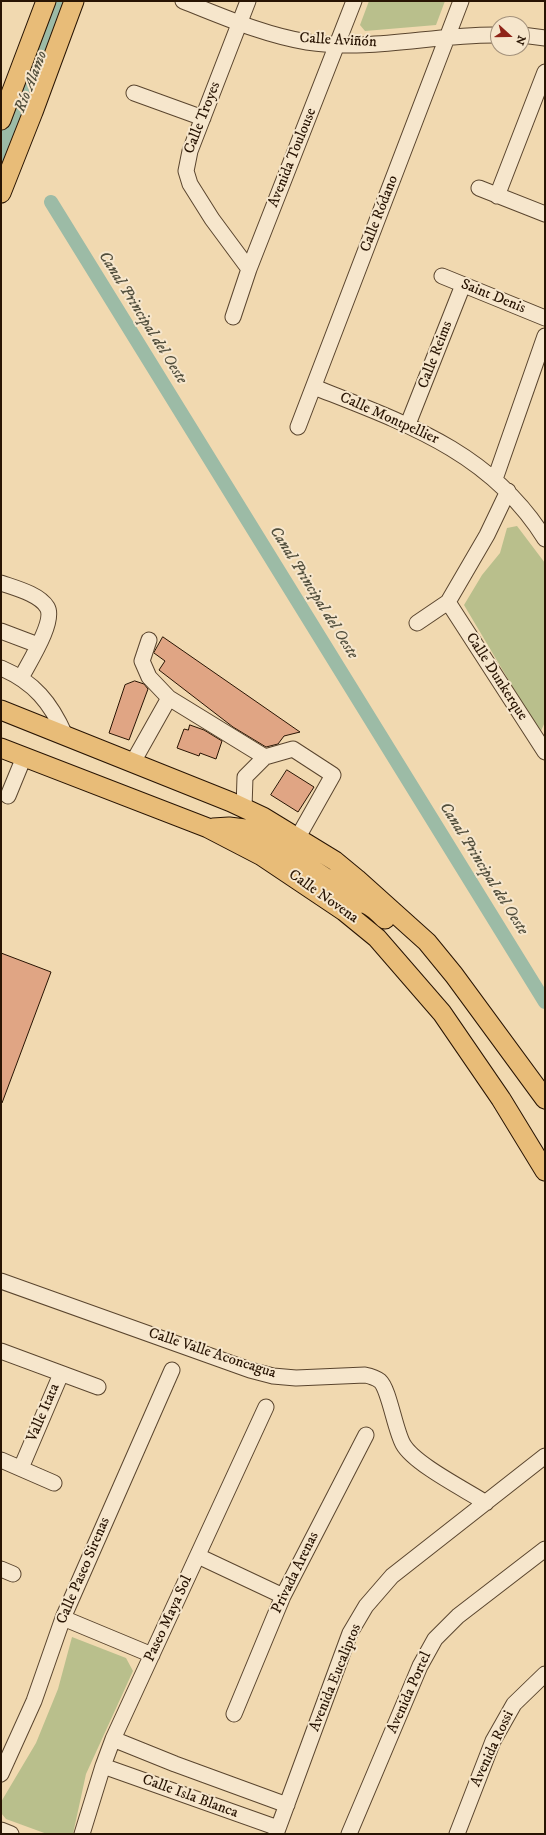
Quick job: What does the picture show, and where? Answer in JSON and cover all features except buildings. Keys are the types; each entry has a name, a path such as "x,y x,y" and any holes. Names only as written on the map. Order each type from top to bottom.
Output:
{"main road":[{"path":"1,120 46,1"},
{"path":"1,193 74,1"},
{"name":"Calle Novena","path":"1,710 244,808 263,817 335,861 427,942 454,975 545,1099"},
{"name":"Calle Novena","path":"1,748 208,828 262,856 344,911 378,938 442,1013 501,1099 545,1171"},
{"path":"208,828 229,827 245,829 267,840 346,891 350,890 358,880"},
{"path":"344,911 353,903 361,902 373,907 422,953 464,1004 481,1013"}],"street":[{"name":"Calle Aviñón","path":"183,1 239,23 275,35 308,42 378,44 490,35"},
{"name":"Calle Troyes","path":"248,1 187,160 187,177 209,213 249,269"},
{"name":"Avenida Toulouse","path":"233,317 249,269 354,1"},
{"name":"Calle Ródano","path":"298,427 462,1"},
{"path":"530,36 545,38"},
{"path":"497,196 545,72"},
{"path":"134,93 203,118"},
{"path":"479,188 545,214"},
{"name":"Saint Denis","path":"442,276 545,318"},
{"name":"Calle Reims","path":"408,424 463,285"},
{"path":"495,479 545,336"},
{"name":"Calle Montpellier","path":"314,387 408,424 453,449 495,479 508,491 525,510 545,538"},
{"path":"417,622 448,602 487,535 508,491"},
{"path":"1,583 34,597 47,607 49,616 38,645 21,678"},
{"name":"Calle Dunkerque","path":"448,602 545,752"},
{"path":"1,631 38,645"},
{"path":"149,640 142,660 148,677 169,698 265,757"},
{"path":"1,668 21,678 34,688 57,716 65,735"},
{"path":"133,762 169,698"},
{"path":"244,808 245,777 265,757 293,749 333,775 298,838"},
{"path":"8,796 24,757"},
{"name":"Calle Valle Aconcagua","path":"1,1281 250,1370 273,1376 296,1378 365,1375 373,1377 380,1381 385,1389 395,1424 404,1446 418,1460 486,1503"},
{"name":"Valle Itata","path":"1,1351 60,1374 21,1468"},
{"name":"Calle Paseo Sirenas","path":"1,1774 34,1701 63,1618 172,1370"},
{"path":"60,1374 98,1387"},
{"name":"Paseo Maya Sol","path":"82,1834 103,1766 114,1739 266,1407"},
{"name":"Privada Arenas","path":"234,1714 283,1596 366,1435"},
{"name":"Avenida Eucaliptos","path":"277,1831 350,1633 366,1606 392,1576 545,1456"},
{"path":"1,1460 54,1482"},
{"name":"Avenida Portel","path":"349,1834 420,1666 435,1639 458,1616 545,1549"},
{"path":"198,1556 283,1596"},
{"path":"63,1618 152,1655"},
{"name":"Avenida Rossi","path":"456,1834 493,1741 514,1704 545,1674"},
{"name":"Calle Isla Blanca","path":"114,1739 175,1764 287,1805"},
{"path":"166,1788 175,1764"},
{"name":"Calle Isla Blanca","path":"103,1766 166,1788 277,1831"},
{"path":"1,1830 11,1834"}],"green space":[{"path":"369,1 445,1 436,25 365,31 360,25"},
{"path":"517,526 545,563 545,722 540,733 464,605 482,575 500,553 507,528"},
{"path":"72,1637 126,1658 133,1671 86,1774 73,1834 47,1834 6,1819 1,1813 1,1802 36,1743 58,1689"}],"waterway":[{"name":"Río Alamo","path":"1,164 63,1"},
{"name":"Canal Principal del Oeste","path":"51,202 545,1002"}]}
